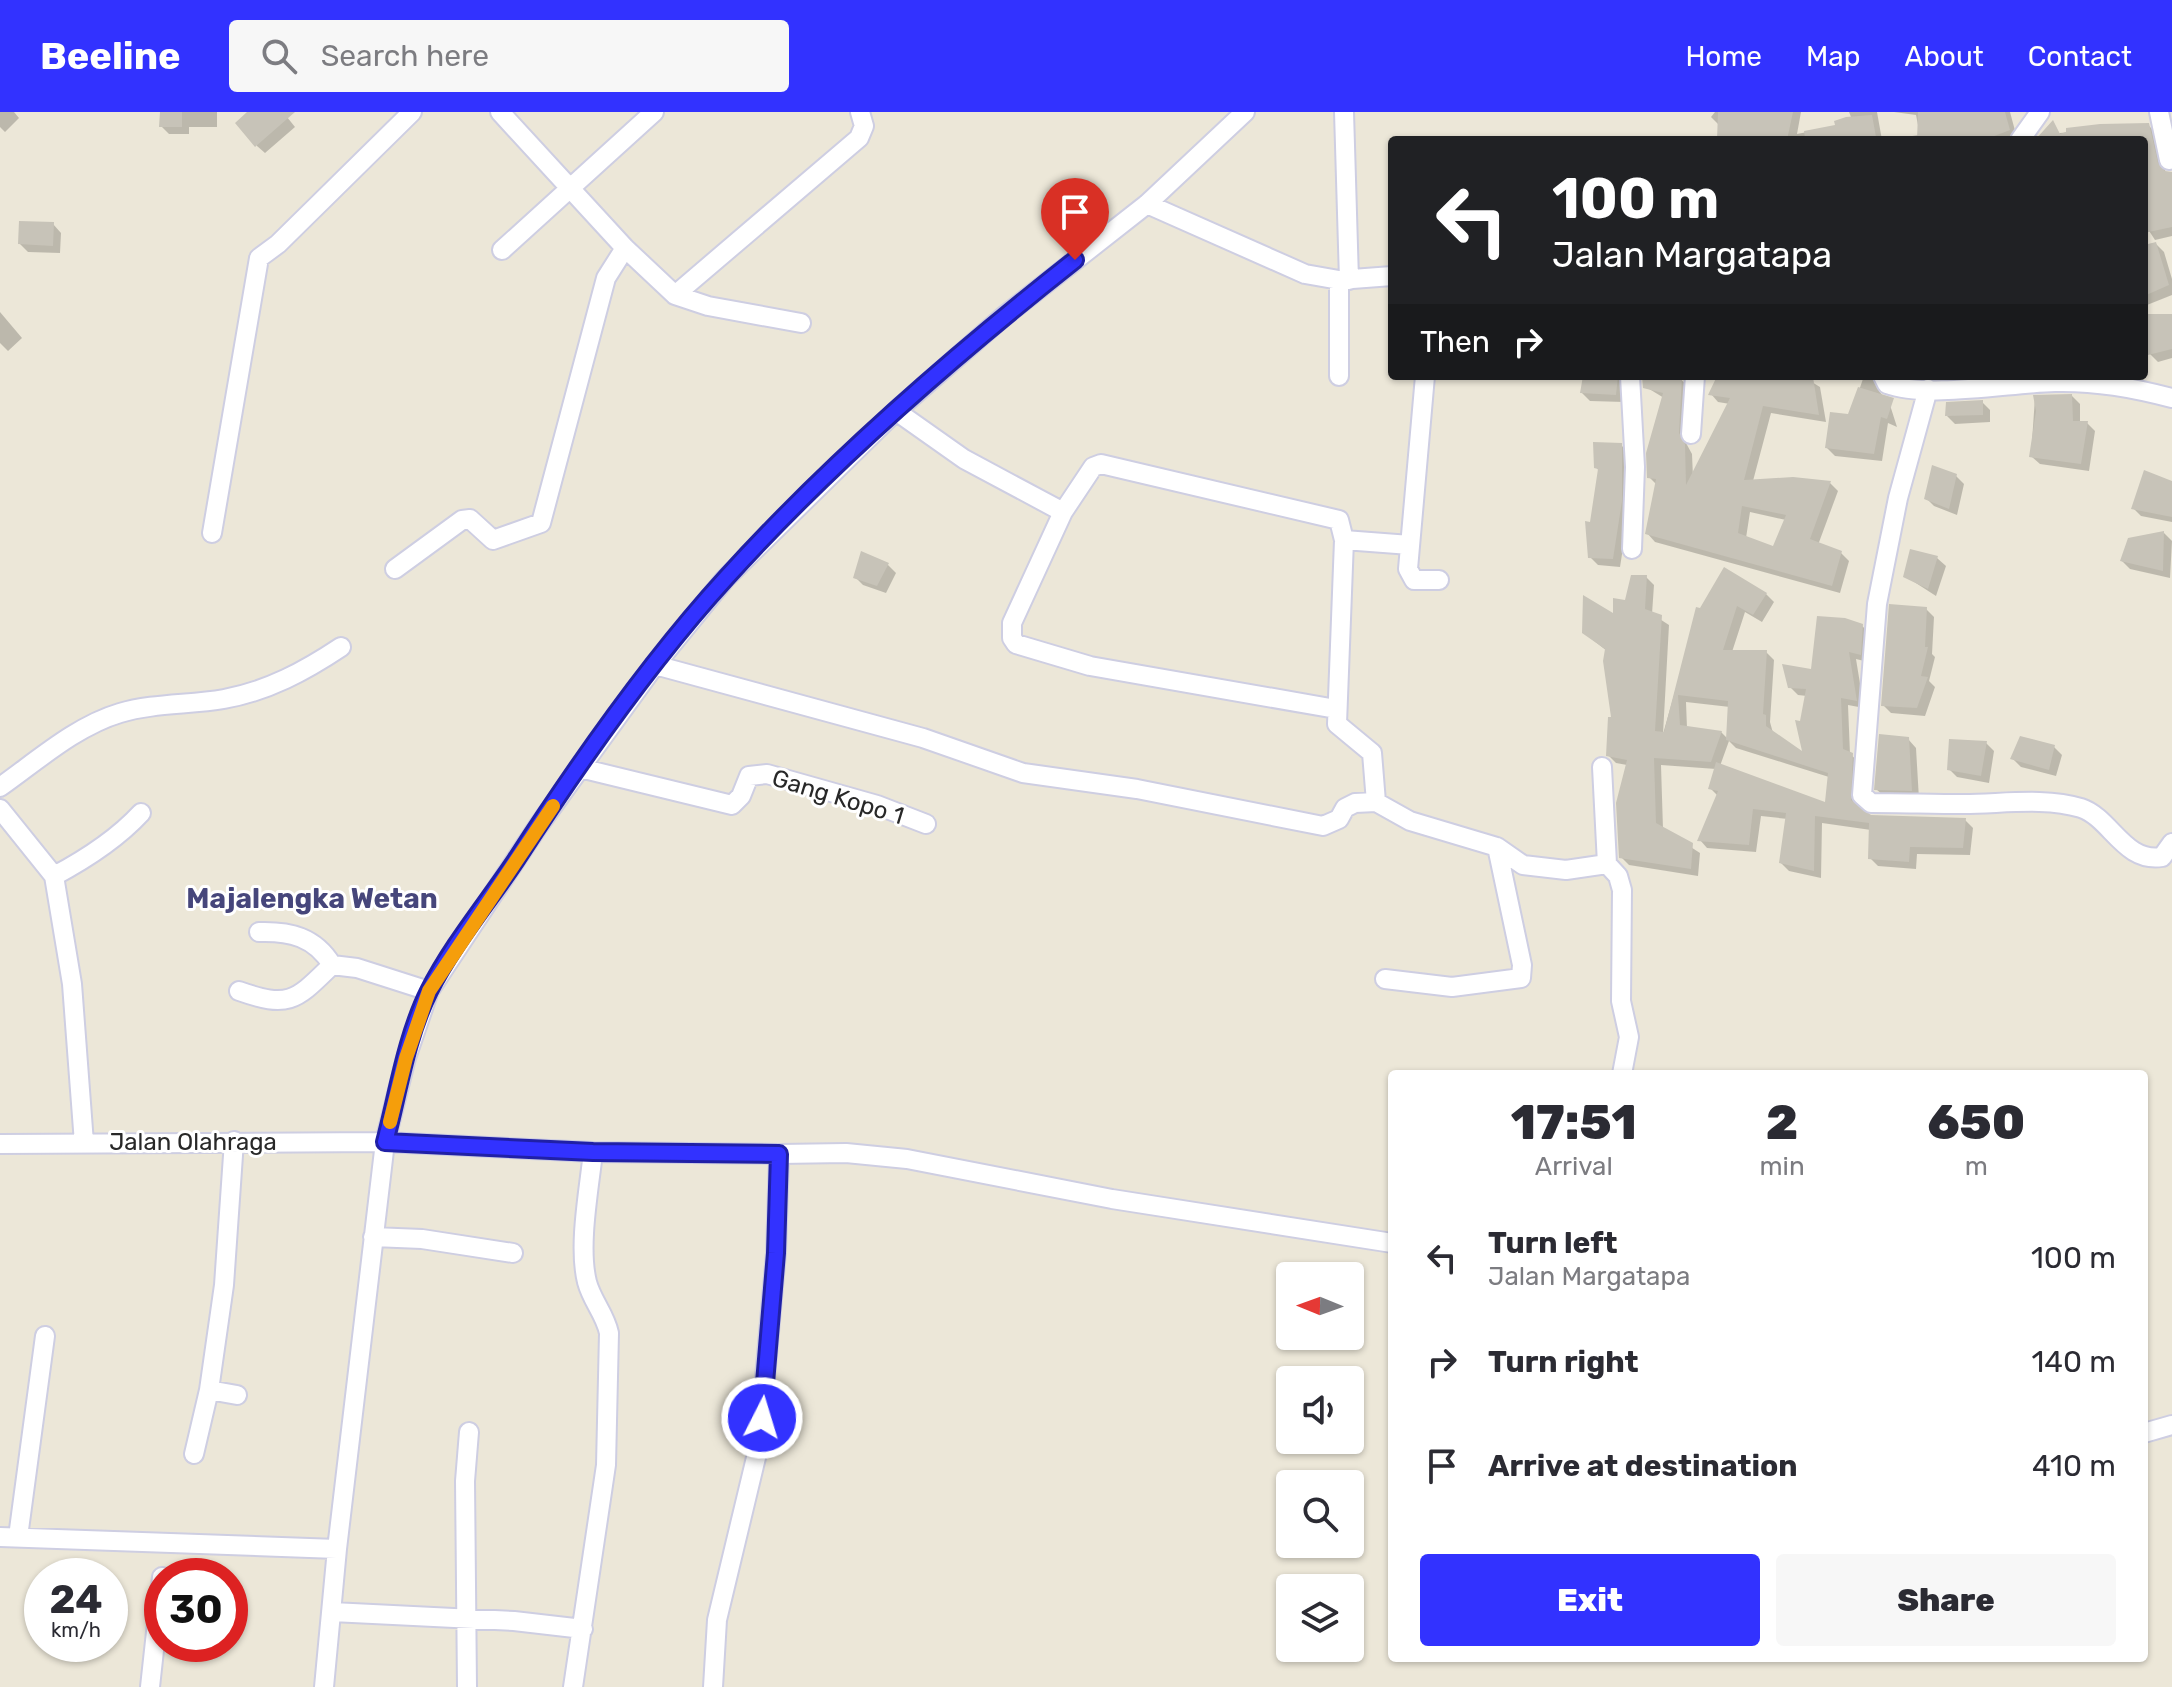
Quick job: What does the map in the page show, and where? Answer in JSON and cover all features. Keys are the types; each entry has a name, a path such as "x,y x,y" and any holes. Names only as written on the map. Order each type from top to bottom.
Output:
{"street":[{"path":"212,533 259,258 278,244 412,112"},
{"path":"500,112 625,248 675,295 708,306 801,323"},
{"path":"502,250 654,112"},
{"path":"675,295 859,138 864,126 860,112"},
{"path":"324,1687 337,1549 385,1142 406,1058 429,991 580,768 655,665 725,579 896,411 1003,317 1147,204 1245,112"},
{"path":"1339,376 1344,280 1344,112"},
{"path":"2023,136 2040,112"},
{"path":"2159,112 2169,160"},
{"path":"1147,204 1276,263 1344,280 1388,276"},
{"path":"395,569 462,520 470,519 493,540 541,523 606,278 625,248"},
{"path":"1425,380 1410,576 1420,581 1439,580"},
{"path":"1630,380 1635,467 1632,549"},
{"path":"1691,434 1695,380"},
{"path":"1885,380 1893,387 1928,389 2073,382 2125,385 2172,398"},
{"path":"1928,389 1898,498 1877,604 1862,795 1871,803 2003,802 2079,807 2094,814 2122,844 2146,857 2162,857 2172,843"},
{"path":"896,411 964,459 1063,512"},
{"path":"1336,709 1090,666 1016,644 1012,638 1012,623 1063,512 1093,467 1101,464 1334,517 1343,527 1337,724 1372,753 1376,802"},
{"path":"1344,540 1410,545"},
{"path":"0,787 81,731 120,713 226,699 296,676 341,647"},
{"path":"655,665 923,738 1023,773 1137,789 1323,826 1339,819 1345,808 1355,803 1376,802 1410,821 1497,847 1523,865 1566,870 1607,864"},
{"path":"1602,767 1607,864 1618,876 1622,890 1621,1001 1629,1037 1623,1070"},
{"name":"Gang Kopo 1","path":"580,768 732,805 741,796 749,776 767,774 877,805 926,824"},
{"path":"0,809 26,837 54,876 72,984 84,1143"},
{"path":"54,876 125,830 141,813"},
{"path":"1385,979 1452,987 1521,978 1522,965 1497,847"},
{"path":"259,932 301,937 324,951 332,965"},
{"path":"332,965 357,968 429,991"},
{"path":"239,991 269,1000 288,1001 303,994 332,965"},
{"path":"194,1454 209,1390 224,1285 234,1141"},
{"name":"Jalan Olahraga","path":"0,1144 385,1142 593,1152 846,1153 907,1159 1098,1197 1388,1242"},
{"path":"573,1687 606,1465 609,1333 606,1319 591,1295 586,1278 586,1225 593,1152"},
{"path":"713,1687 717,1620 759,1445 776,1253 779,1154"},
{"path":"373,1237 422,1239 513,1253"},
{"path":"45,1336 9,1537 337,1549"},
{"path":"209,1390 237,1395"},
{"path":"2148,1432 2172,1425"},
{"path":"467,1687 465,1481 469,1432"},
{"path":"164,1558 165,1543"},
{"path":"332,1612 583,1629"},
{"path":"150,1687 153,1662"}],"building":[{"path":"160,112 182,112 182,127 159,127"},
{"path":"247,112 295,112 255,147 235,123"},
{"path":"1718,112 1793,112 1788,136 1717,136"},
{"path":"1918,112 2005,112 2010,130 1994,136 1917,136"},
{"path":"1872,115 1876,136 1805,136 1804,131 1835,125 1834,121"},
{"path":"2053,120 2060,134 2066,132 2066,128 2149,123 2158,163 2165,171 2172,172 2172,227 2148,232 2148,136 2039,136"},
{"path":"19,221 54,222 53,246 18,244"},
{"path":"2156,242 2169,285 2148,294 2148,244"},
{"path":"2148,314 2172,314 2172,349 2148,355"},
{"path":"1582,380 1618,380 1616,395 1580,393"},
{"path":"1642,380 1682,380 1679,433 1685,444 1686,485 1730,398 1708,395 1715,380 1813,380 1819,415 1763,406 1744,480 1793,477 1831,481 1810,539 1842,551 1832,586 1645,534 1656,479 1647,478 1646,453 1663,393 1643,388","holes":["1742,506 1786,515 1773,546 1738,533"]},
{"path":"1858,387 1894,398 1887,419 1881,417 1874,454 1825,448 1830,412 1848,414"},
{"path":"2072,394 2073,421 2088,421 2081,464 2029,457 2036,411 2033,395"},
{"path":"1983,400 1983,415 1945,416 1946,402"},
{"path":"1593,442 1622,443 1622,501 1613,559 1588,558 1585,521 1590,522 1598,469 1594,468"},
{"path":"1932,465 1957,474 1949,509 1924,499"},
{"path":"2144,470 2172,481 2172,517 2131,509"},
{"path":"2164,531 2163,571 2120,561 2128,538"},
{"path":"1910,549 1938,556 1928,589 1903,577"},
{"path":"861,551 889,563 877,586 853,578"},
{"path":"1724,567 1767,593 1753,615 1737,606 1723,650 1767,650 1763,714 1766,715 1766,726 1802,751 1795,720 1800,721 1806,689 1788,688 1782,664 1811,669 1817,616 1845,618 1863,624 1861,655 1849,652 1857,701 1841,698 1843,749 1853,753 1851,800 1871,815 1966,818 1963,848 1910,847 1909,862 1868,859 1869,823 1815,816 1814,871 1779,863 1786,813 1753,809 1749,845 1697,841 1718,791 1708,789 1716,762 1825,802 1828,773 1726,740 1728,701 1678,695 1680,725 1722,731 1711,762 1654,758 1656,823 1693,843 1691,869 1619,858 1616,803 1627,760 1606,756 1608,717 1611,717 1603,661 1605,649 1582,633 1583,595 1613,613 1613,598 1625,600 1631,575 1647,575 1645,609 1662,615 1655,731 1664,732 1696,607 1700,608"},
{"path":"1889,604 1927,607 1925,647 1928,647 1921,676 1928,677 1917,708 1881,706"},
{"path":"1879,734 1909,737 1912,791 1874,790"},
{"path":"2020,736 2055,745 2049,770 2010,759"},
{"path":"1949,739 1987,741 1981,776 1947,770"}],"slow traffic":[{"path":"390,1122 406,1058 429,991 553,806"}],"district":[{"name":"Majalengka Wetan","path":"312,898"}],"route":[{"path":"762,1418 776,1253 779,1154 593,1152 385,1142 406,1058 429,991 539,825 655,665 725,579 896,411 1003,317 1075,260"}]}
